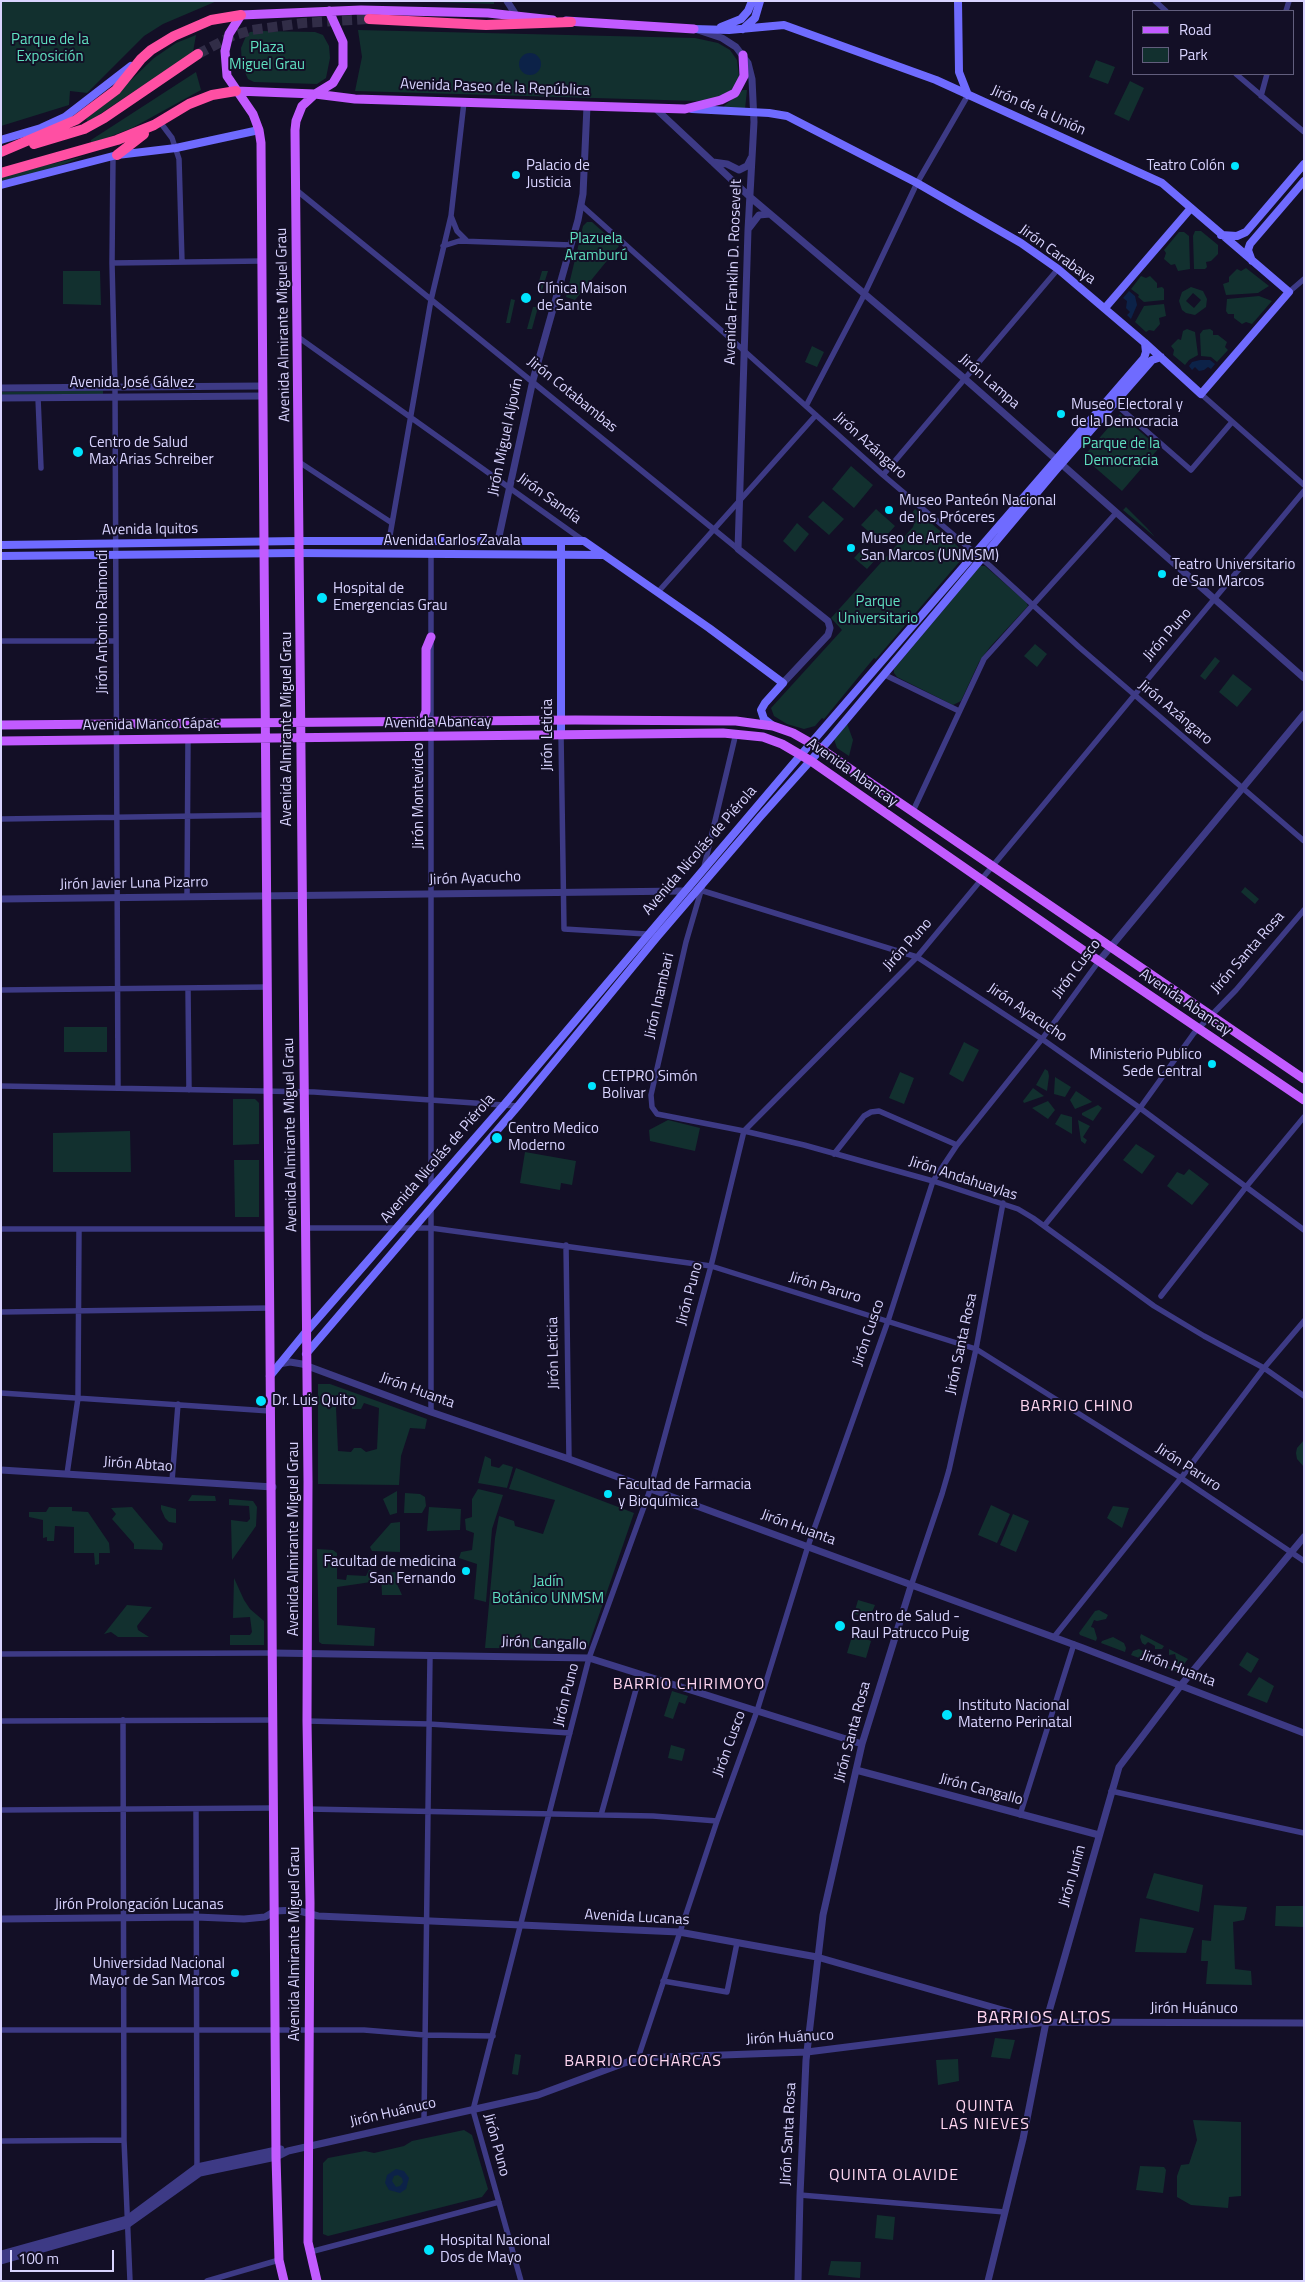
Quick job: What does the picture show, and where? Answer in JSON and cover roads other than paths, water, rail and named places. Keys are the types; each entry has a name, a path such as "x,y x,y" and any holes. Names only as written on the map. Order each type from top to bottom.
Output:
{"highway":[{"path":"5,151 76,120 116,90 140,59 174,36 211,20 241,15"},
{"path":"370,20 486,25 571,22"},
{"path":"5,151 54,140 84,129 119,109 198,54"},
{"path":"115,155 157,124 190,104 212,95 236,91"},
{"path":"1,173 98,147 157,124"}],"main road":[{"path":"713,29 738,21 748,11 752,1"},
{"path":"241,15 329,10 426,11 516,15 571,22 741,30 755,18 760,1"},
{"path":"958,1 959,72 968,94"},
{"name":"Avenida Almirante Miguel Grau","path":"317,2281 310,2252 308,2147 310,1914 304,1365 306,1354 304,1335 306,1228 301,1091 297,553 300,462 295,189 296,121 302,106 315,94 334,83 343,66 343,42 329,10"},
{"name":"Avenida Almirante Miguel Grau","path":"241,15 229,34 225,51 227,76 253,114 259,130 261,143 262,396 269,723 265,815 269,896 267,987 270,1090 270,1411 275,1653 273,1808 276,1911 279,2260 284,2281"},
{"name":"Jirón de la Unión","path":"741,30 774,25 796,28 936,80 1140,172 1162,184 1289,292"},
{"path":"685,109 722,100 735,93 744,76 744,55"},
{"path":"1,140 41,128 65,117 140,59"},
{"name":"Avenida Paseo de la República","path":"236,91 315,94 355,99 753,112"},
{"name":"Jirón Carabaya","path":"753,112 777,114 797,120 918,184 1021,242 1106,308 1201,394"},
{"path":"1,185 115,155 176,148 259,130"},
{"path":"1221,235 1237,236 1246,232 1304,164"},
{"path":"1254,264 1248,255 1250,244 1304,181"},
{"path":"1106,308 1191,208"},
{"path":"1201,394 1289,292"},
{"name":"Avenida Nicolás de Piérola","path":"1112,401 1144,358 1146,352 1145,342"},
{"name":"Avenida Nicolás de Piérola","path":"270,1376 504,1104 646,934 975,553 1112,401 1152,360 1161,357"},
{"name":"Avenida Nicolás de Piérola","path":"306,1354 701,888 885,675 982,559 1059,461"},
{"name":"Avenida Iquitos","path":"1,545 297,541"},
{"name":"Avenida Carlos Zavala","path":"297,541 584,541"},
{"path":"369,554 370,541"},
{"path":"466,541 466,555"},
{"name":"Jirón Leticia","path":"561,541 561,735"},
{"name":"Jirón Sandía","path":"584,541 783,683"},
{"name":"Avenida Iquitos","path":"1,556 297,553"},
{"name":"Avenida Carlos Zavala","path":"297,553 605,555"},
{"path":"427,722 426,649 431,637"},
{"path":"773,726 764,719 761,710 783,683"},
{"name":"Avenida Abancay","path":"299,723 561,720 736,721 773,726 812,743 1304,1079"},
{"name":"Avenida Manco Cápac","path":"1,725 299,723"},
{"name":"Avenida Abancay","path":"299,737 736,733 773,740 811,760 1099,962 1304,1100"},
{"name":"Avenida Manco Cápac","path":"1,741 299,737"},
{"path":"338,1295 348,1303"}],"street":[{"path":"507,1 516,15"},
{"path":"1155,1 1165,10"},
{"path":"694,28 725,40 744,55"},
{"name":"Avenida Franklin D. Roosevelt","path":"738,549 748,230 753,155 752,74 744,55"},
{"path":"1237,75 1304,132"},
{"path":"1261,96 1267,75"},
{"path":"806,406 865,294 918,184 968,94"},
{"path":"389,541 431,300 451,216 464,102"},
{"name":"Jirón Miguel Aljovín","path":"498,541 533,380 581,205 587,106"},
{"name":"Jirón Lampa","path":"655,108 750,197 965,379 1304,678"},
{"path":"157,124 172,138 176,148 181,185 182,262"},
{"name":"Jirón Antonio Raimondi","path":"115,155 112,263 118,1088"},
{"path":"713,162 727,164 739,170 749,163 753,155"},
{"name":"Jirón Cotabambas","path":"295,189 533,380 713,530 830,624 828,635 783,683"},
{"name":"Jirón Azángaro","path":"581,205 883,475 982,559 1133,694 1304,841"},
{"path":"748,230 759,215 770,214"},
{"path":"451,216 457,231 467,241"},
{"path":"443,246 451,242 467,241 571,245"},
{"path":"112,263 262,261"},
{"path":"883,475 1058,269"},
{"path":"1289,292 1304,278"},
{"name":"Jirón Sandía","path":"298,337 410,419 584,541"},
{"name":"Avenida José Gálvez","path":"1,388 262,386"},
{"name":"Jirón Carabaya","path":"1201,394 1304,485"},
{"name":"Avenida José Gálvez","path":"1,398 262,396"},
{"path":"38,398 40,468"},
{"path":"1112,401 1192,470 1232,422"},
{"path":"658,592 816,414"},
{"path":"300,462 392,523"},
{"name":"Jirón Puno","path":"521,2281 473,2110 589,1658 650,1490 711,1266 744,1131 917,956 1133,694 1215,600 1304,491"},
{"path":"913,811 984,659 1034,606 1116,513"},
{"path":"431,554 431,637"},
{"path":"1,641 116,641"},
{"path":"885,675 959,711"},
{"name":"Jirón Cusco","path":"638,2058 717,1821 757,1711 808,1546 888,1321 933,1182 957,1145 1042,1039 1111,946 1304,714"},
{"name":"Jirón Montevideo","path":"427,722 431,737 431,1188"},
{"path":"704,867 736,733"},
{"name":"Jirón Leticia","path":"561,735 564,929 646,934"},
{"path":"187,897 188,738"},
{"path":"1,819 265,815"},
{"name":"Jirón Ayacucho","path":"701,888 917,956 1042,1039 1140,1108 1304,1230"},
{"name":"Jirón Inambari","path":"657,1114 652,1107 651,1095 686,942 701,888"},
{"name":"Jirón Ayacucho","path":"269,896 684,891"},
{"name":"Jirón Javier Luna Pizarro","path":"1,899 269,896"},
{"name":"Jirón Santa Rosa","path":"1044,1226 1140,1108 1198,1028 1236,990 1304,910"},
{"path":"1,990 267,987"},
{"path":"188,988 189,1090"},
{"path":"1,1086 301,1091 518,1106"},
{"path":"834,1154 864,1116 871,1112 879,1111 957,1145"},
{"name":"Jirón Andahuaylas","path":"657,1114 744,1131 834,1154 933,1182 1018,1209 1154,1306 1204,1336 1264,1368 1304,1396"},
{"path":"1154,1306 1246,1187 1304,1117"},
{"name":"Jirón Santa Rosa","path":"798,2281 807,2052 823,1915 862,1744 942,1494 976,1348 1003,1203"},
{"path":"431,1205 431,1412"},
{"name":"Jirón Paruro","path":"306,1228 431,1228 711,1266 976,1348 1181,1478 1304,1561"},
{"path":"67,1474 78,1398 79,1229"},
{"path":"1,1230 269,1229"},
{"name":"Jirón Leticia","path":"566,1245 569,1460"},
{"path":"1,1312 270,1308"},
{"path":"1054,1637 1181,1478 1264,1368 1304,1321"},
{"name":"Jirón Huanta","path":"278,1366 290,1362 304,1365 808,1546 911,1586 1182,1684 1304,1732"},
{"path":"1,1393 270,1411"},
{"path":"172,1481 178,1404"},
{"name":"Jirón Abtao","path":"1,1470 273,1487"},
{"name":"Jirón Junín","path":"988,2281 1024,2139 1046,2022 1119,1767 1182,1684 1304,1537"},
{"path":"1020,1815 1074,1644"},
{"path":"1,1654 275,1653"},
{"name":"Jirón Cangallo","path":"275,1653 589,1658 862,1744"},
{"path":"424,2120 430,1656"},
{"path":"601,1815 640,1675"},
{"path":"123,1720 122,1808 125,1918 124,2140 130,2281"},
{"path":"1,1721 273,1720"},
{"path":"307,1721 429,1724 570,1733"},
{"name":"Jirón Cangallo","path":"856,1770 1099,1835"},
{"path":"1111,1791 1304,1833"},
{"path":"1,1810 273,1808"},
{"path":"196,1809 197,2167"},
{"path":"308,1809 549,1816 601,1815 717,1821"},
{"name":"Avenida Lucanas","path":"276,1911 296,1910 318,1916 426,1922 679,1932 817,1957 1046,2022"},
{"name":"Jirón Prolongación Lucanas","path":"1,1919 196,1917 244,1919 265,1917 276,1911"},
{"path":"663,1981 727,1992 737,1943"},
{"name":"Jirón Huánuco","path":"1,2261 127,2222 200,2173 288,2150 538,2095 638,2058 807,2052 1046,2022 1304,2023"},
{"path":"1,2030 196,2028 364,2030 425,2035 493,2036"},
{"path":"1,2141 124,2140"},
{"name":"Jirón Huánuco","path":"1,2254 127,2222 197,2167 277,2153"},
{"path":"800,2195 1005,2212"},
{"path":"310,2252 499,2202"},
{"path":"207,2281 279,2260"}],"water":[{"path":"530,53 538,56 541,64 538,72 530,75 522,72 519,64 522,56"},
{"path":"1129,291 1135,296 1137,305 1131,319 1127,315 1130,312 1126,308 1127,301 1123,298"},
{"path":"1210,360 1215,364 1211,369 1208,367 1199,371 1195,367 1192,370 1189,366 1192,362"},
{"path":"396,2169 404,2171 409,2178 406,2189 400,2193 389,2190 385,2183 387,2175","holes":["398,2175 402,2178 403,2182 400,2186 396,2187 392,2181 394,2176"]}],"tunnel":[{"path":"198,54 232,36 252,30 303,23 369,19"}],"place":[{"name":"Teatro Colón","path":"1235,166"},
{"name":"Palacio de Justicia","path":"516,175"},
{"name":"Clínica Maison de Sante","path":"526,298"},
{"name":"Museo Electoral y de la Democracia","path":"1061,414"},
{"name":"Centro de Salud Max Arias Schreiber","path":"78,452"},
{"name":"Museo Panteón Nacional de los Próceres","path":"889,510"},
{"name":"Museo de Arte de San Marcos (UNMSM)","path":"851,548"},
{"name":"Teatro Universitario de San Marcos","path":"1162,574"},
{"name":"Hospital de Emergencias Grau","path":"322,598"},
{"name":"Ministerio Publico Sede Central","path":"1212,1064"},
{"name":"CETPRO Simón Bolivar","path":"592,1086"},
{"name":"Centro Medico Moderno","path":"497,1138"},
{"name":"Dr. Luis Quito","path":"261,1401"},
{"name":"Facultad de Farmacia y Bioquímica","path":"608,1494"},
{"name":"Facultad de medicina San Fernando","path":"466,1571"},
{"name":"Centro de Salud - Raul Patrucco Puig","path":"840,1626"},
{"name":"Instituto Nacional Materno Perinatal","path":"947,1715"},
{"name":"Universidad Nacional Mayor de San Marcos","path":"235,1973"},
{"name":"Hospital Nacional Dos de Mayo","path":"429,2250"}],"district":[{"name":"BARRIO CHINO","path":"1077,1407"},
{"name":"BARRIO CHIRIMOYO","path":"689,1685"},
{"name":"BARRIOS ALTOS","path":"1044,2019"},
{"name":"BARRIO COCHARCAS","path":"643,2062"},
{"name":"QUINTA LAS NIEVES","path":"985,2116"},
{"name":"QUINTA OLAVIDE","path":"894,2176"}],"park label":[{"name":"Parque de la Exposición","path":"50,48"},
{"name":"Plaza Miguel Grau","path":"267,56"},
{"name":"Plazuela Aramburú","path":"596,248"},
{"name":"Parque de la Democracia","path":"1121,452"},
{"name":"Parque Universitario","path":"878,610"},
{"name":"Jadín Botánico UNMSM","path":"548,1590"}]}
